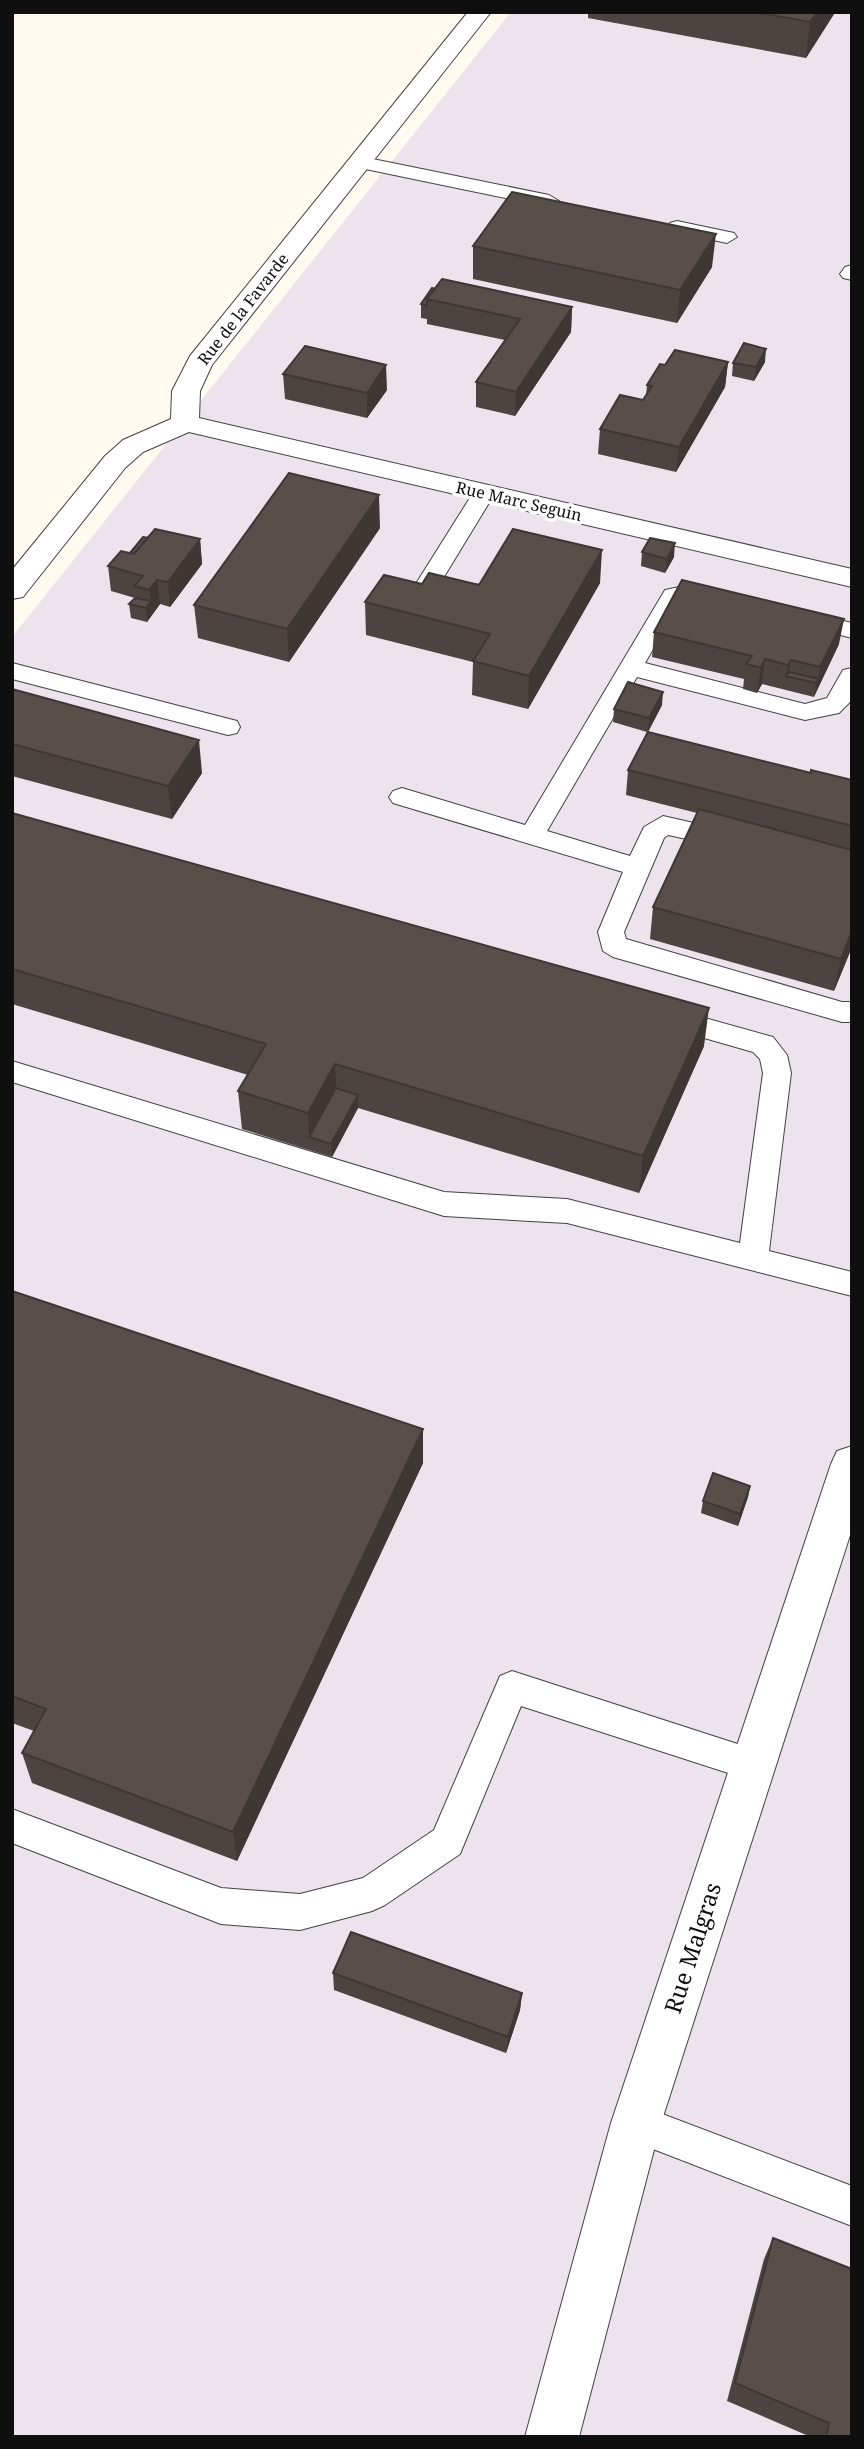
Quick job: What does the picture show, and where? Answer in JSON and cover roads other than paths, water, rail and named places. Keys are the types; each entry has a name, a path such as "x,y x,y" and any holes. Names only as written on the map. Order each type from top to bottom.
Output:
{"street":[{"name":"Rue de la Favarde","path":"186,423 182,409 185,388 200,362 481,12"},
{"name":"Rue Marc Seguin","path":"186,423 852,578"},
{"path":"12,590 115,462 133,446 186,423"},
{"name":"Rue Malgras","path":"552,2437 635,2123 852,1464"}],"lane":[{"path":"358,162 569,205"},
{"path":"661,224 727,237"},
{"path":"424,590 484,493"},
{"path":"531,836 633,668 673,595 689,592 741,604"},
{"path":"780,613 852,631"},
{"path":"633,668 804,712 825,710 841,702 852,676"},
{"path":"12,671 228,727"},
{"path":"401,797 639,868"},
{"path":"759,846 679,826 663,825 653,833 611,932 613,944 636,954 852,1012"},
{"path":"643,1011 763,1044 774,1055 777,1073 753,1259"},
{"path":"12,1071 444,1204 567,1211 852,1284"},
{"path":"12,1826 221,1906 300,1912 372,1893 447,1842 512,1687 753,1765"},
{"path":"635,2123 852,2206"}]}
